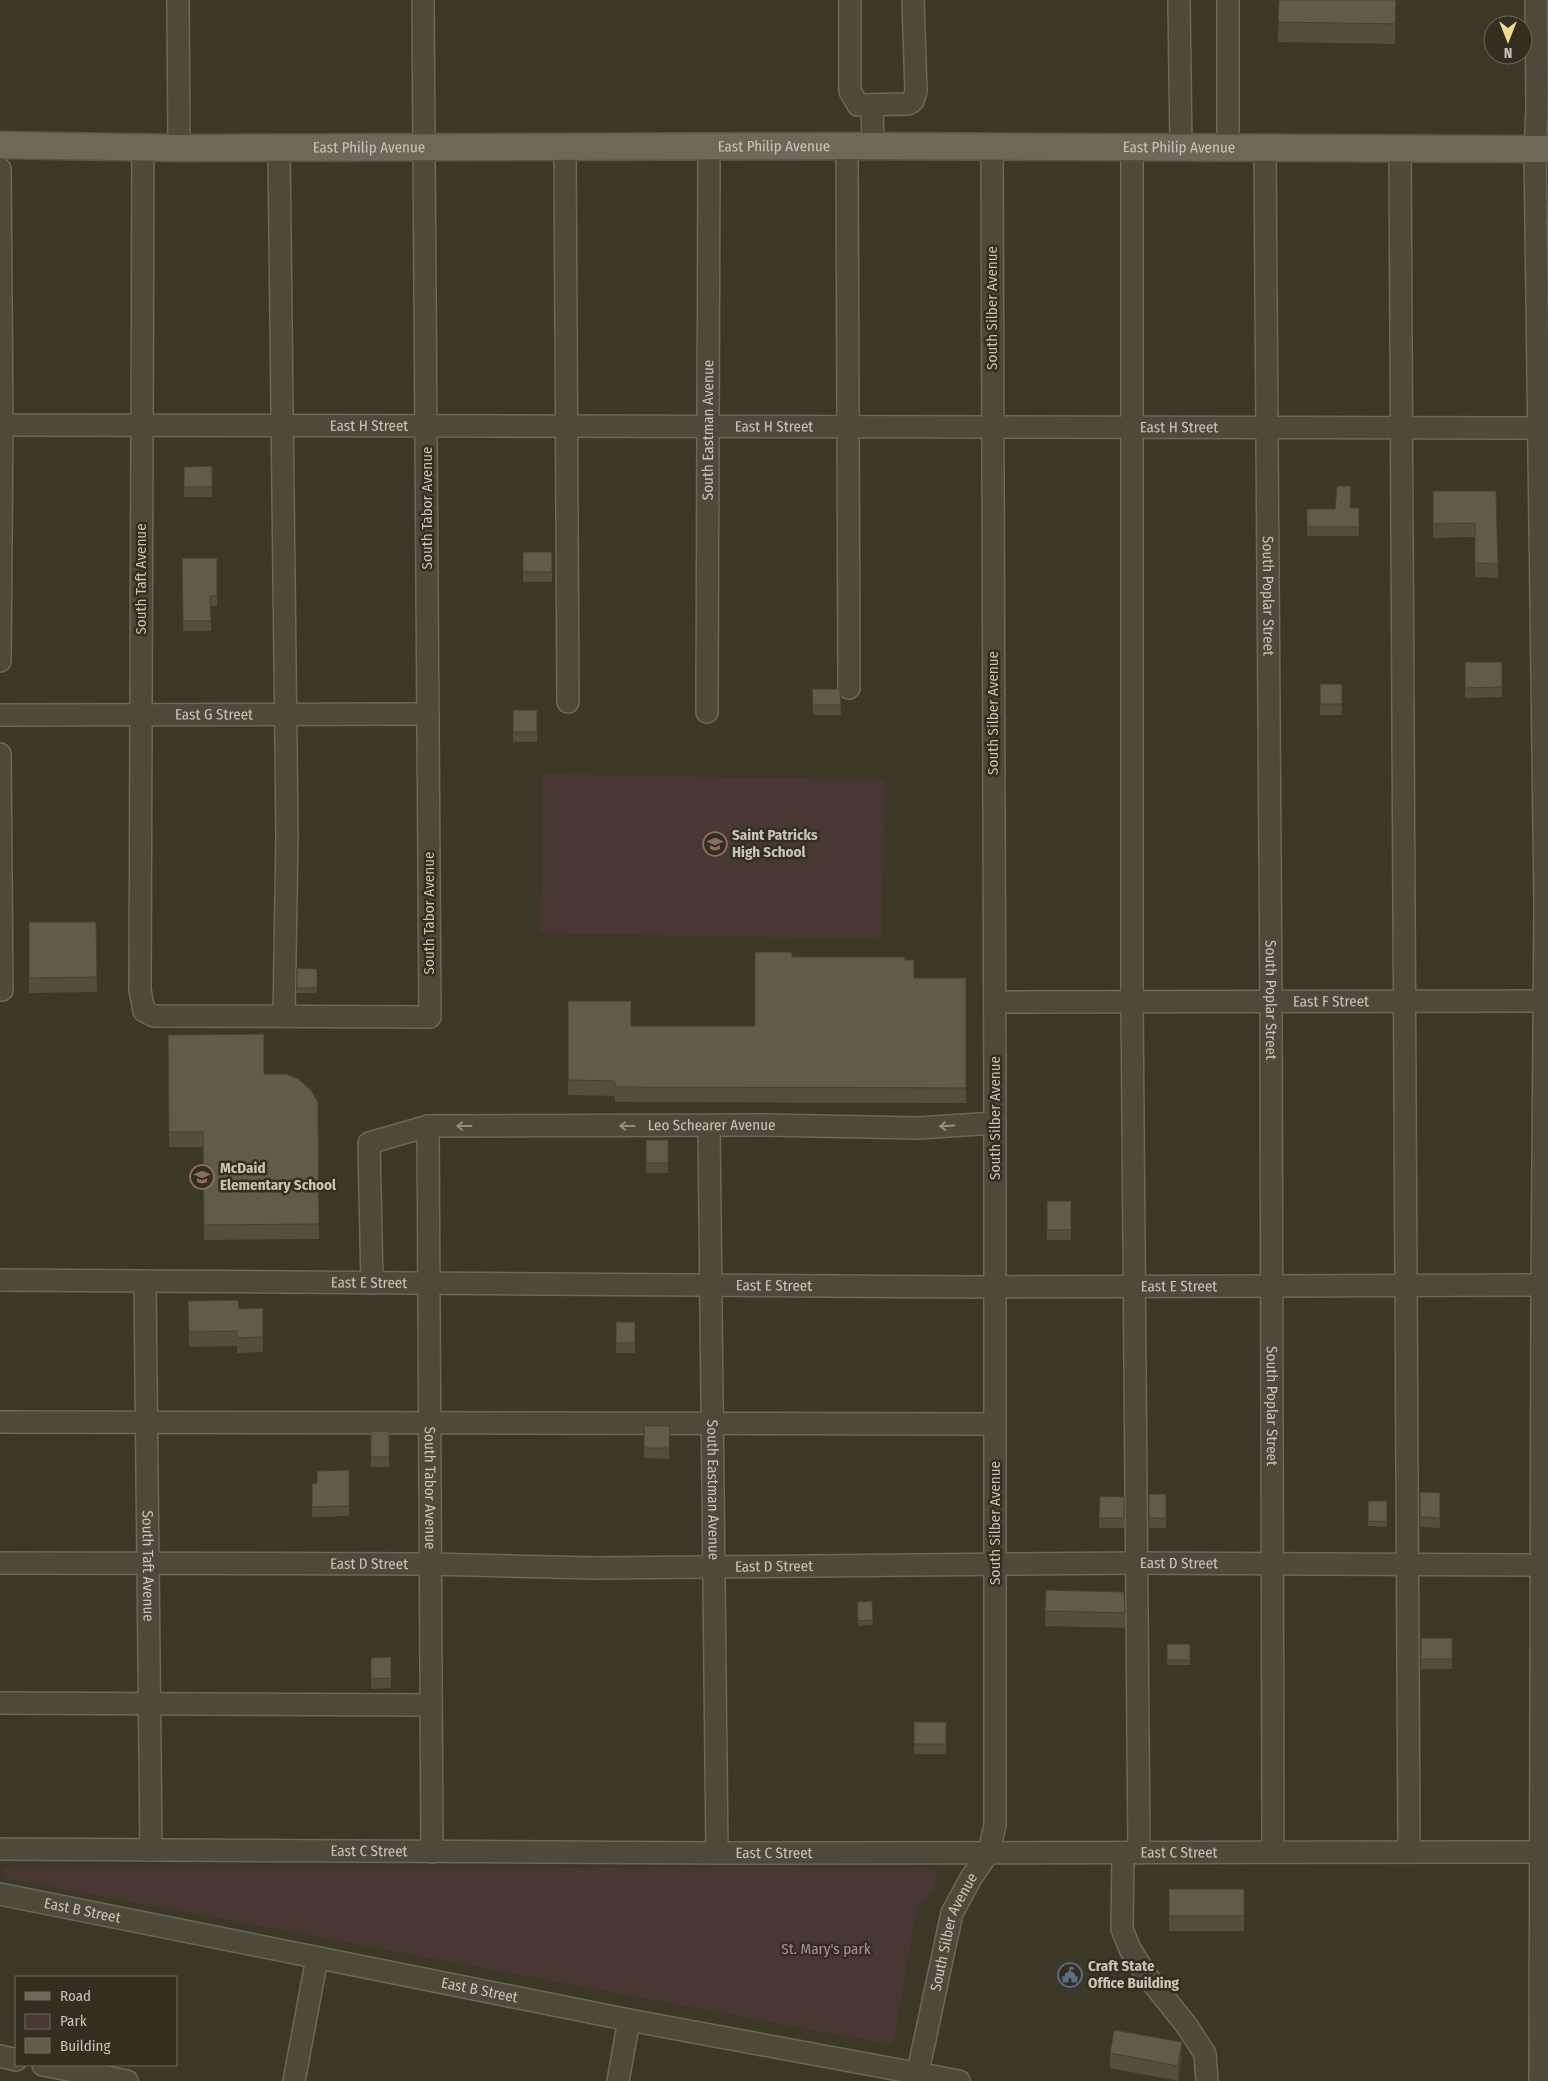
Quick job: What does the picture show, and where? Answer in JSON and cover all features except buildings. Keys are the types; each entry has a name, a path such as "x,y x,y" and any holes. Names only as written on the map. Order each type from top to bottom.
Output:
{"main road":[{"name":"East Philip Avenue","path":"0,145 143,148 873,146 1542,149"}],"street":[{"path":"178,0 179,148"},
{"name":"South Tabor Avenue","path":"284,1016 430,1017 423,0"},
{"path":"850,0 850,92 858,105 872,106 908,104 913,102 916,90 913,0"},
{"path":"1179,0 1181,148"},
{"path":"1228,0 1228,148"},
{"path":"1536,0 1537,109 1542,149 1546,719 1545,1852 1540,2081"},
{"path":"872,106 873,146"},
{"path":"565,146 568,702"},
{"name":"South Eastman Avenue","path":"707,712 708,146"},
{"path":"847,147 850,688"},
{"name":"South Silber Avenue","path":"917,2077 952,1913 971,1878 990,1852 995,1825 992,147"},
{"name":"South Taft Avenue","path":"143,148 140,990 144,1011 154,1016 284,1016"},
{"path":"279,148 287,836 284,1016"},
{"path":"1132,148 1132,1002 1136,1563 1131,1853 1122,1929 1130,1949 1147,1976 1188,2026 1204,2054 1208,2081"},
{"name":"South Poplar Street","path":"1265,148 1271,1002 1273,1852"},
{"path":"1400,148 1409,1852"},
{"path":"0,169 0,661"},
{"name":"East H Street","path":"1,425 1544,428"},
{"name":"East G Street","path":"0,715 428,714"},
{"path":"0,754 2,990"},
{"name":"East F Street","path":"995,1002 1546,1000"},
{"name":"Leo Schearer Avenue","path":"372,1283 369,1143 428,1126 766,1125 918,1128 995,1123"},
{"name":"South Tabor Avenue","path":"428,1126 432,1852"},
{"name":"South Eastman Avenue","path":"709,1126 717,1853"},
{"name":"East E Street","path":"0,1280 711,1286 1545,1285"},
{"name":"South Taft Avenue","path":"145,1281 151,1850"},
{"path":"0,1422 995,1424"},
{"name":"East D Street","path":"0,1563 431,1564 594,1568 1136,1563 1545,1565"},
{"path":"0,1703 431,1705"},
{"name":"East C Street","path":"0,1849 717,1853 1545,1852"},
{"name":"East B Street","path":"0,1894 917,2077 959,2081"},
{"path":"294,2081 317,1958"},
{"path":"618,2081 629,2020"},
{"path":"0,2056 15,2060"},
{"path":"48,2066 127,2081"}],"green space":[{"path":"543,774 885,780 882,939 540,933"},
{"name":"St. Mary's park","path":"4,1867 928,1868 936,1872 934,1892 917,1907 893,2045 5,1878"}],"place":[{"name":"Saint Patricks High School","path":"715,844"},
{"name":"McDaid Elementary School","path":"202,1177"},
{"name":"Craft State Office Building","path":"1070,1975"}]}
